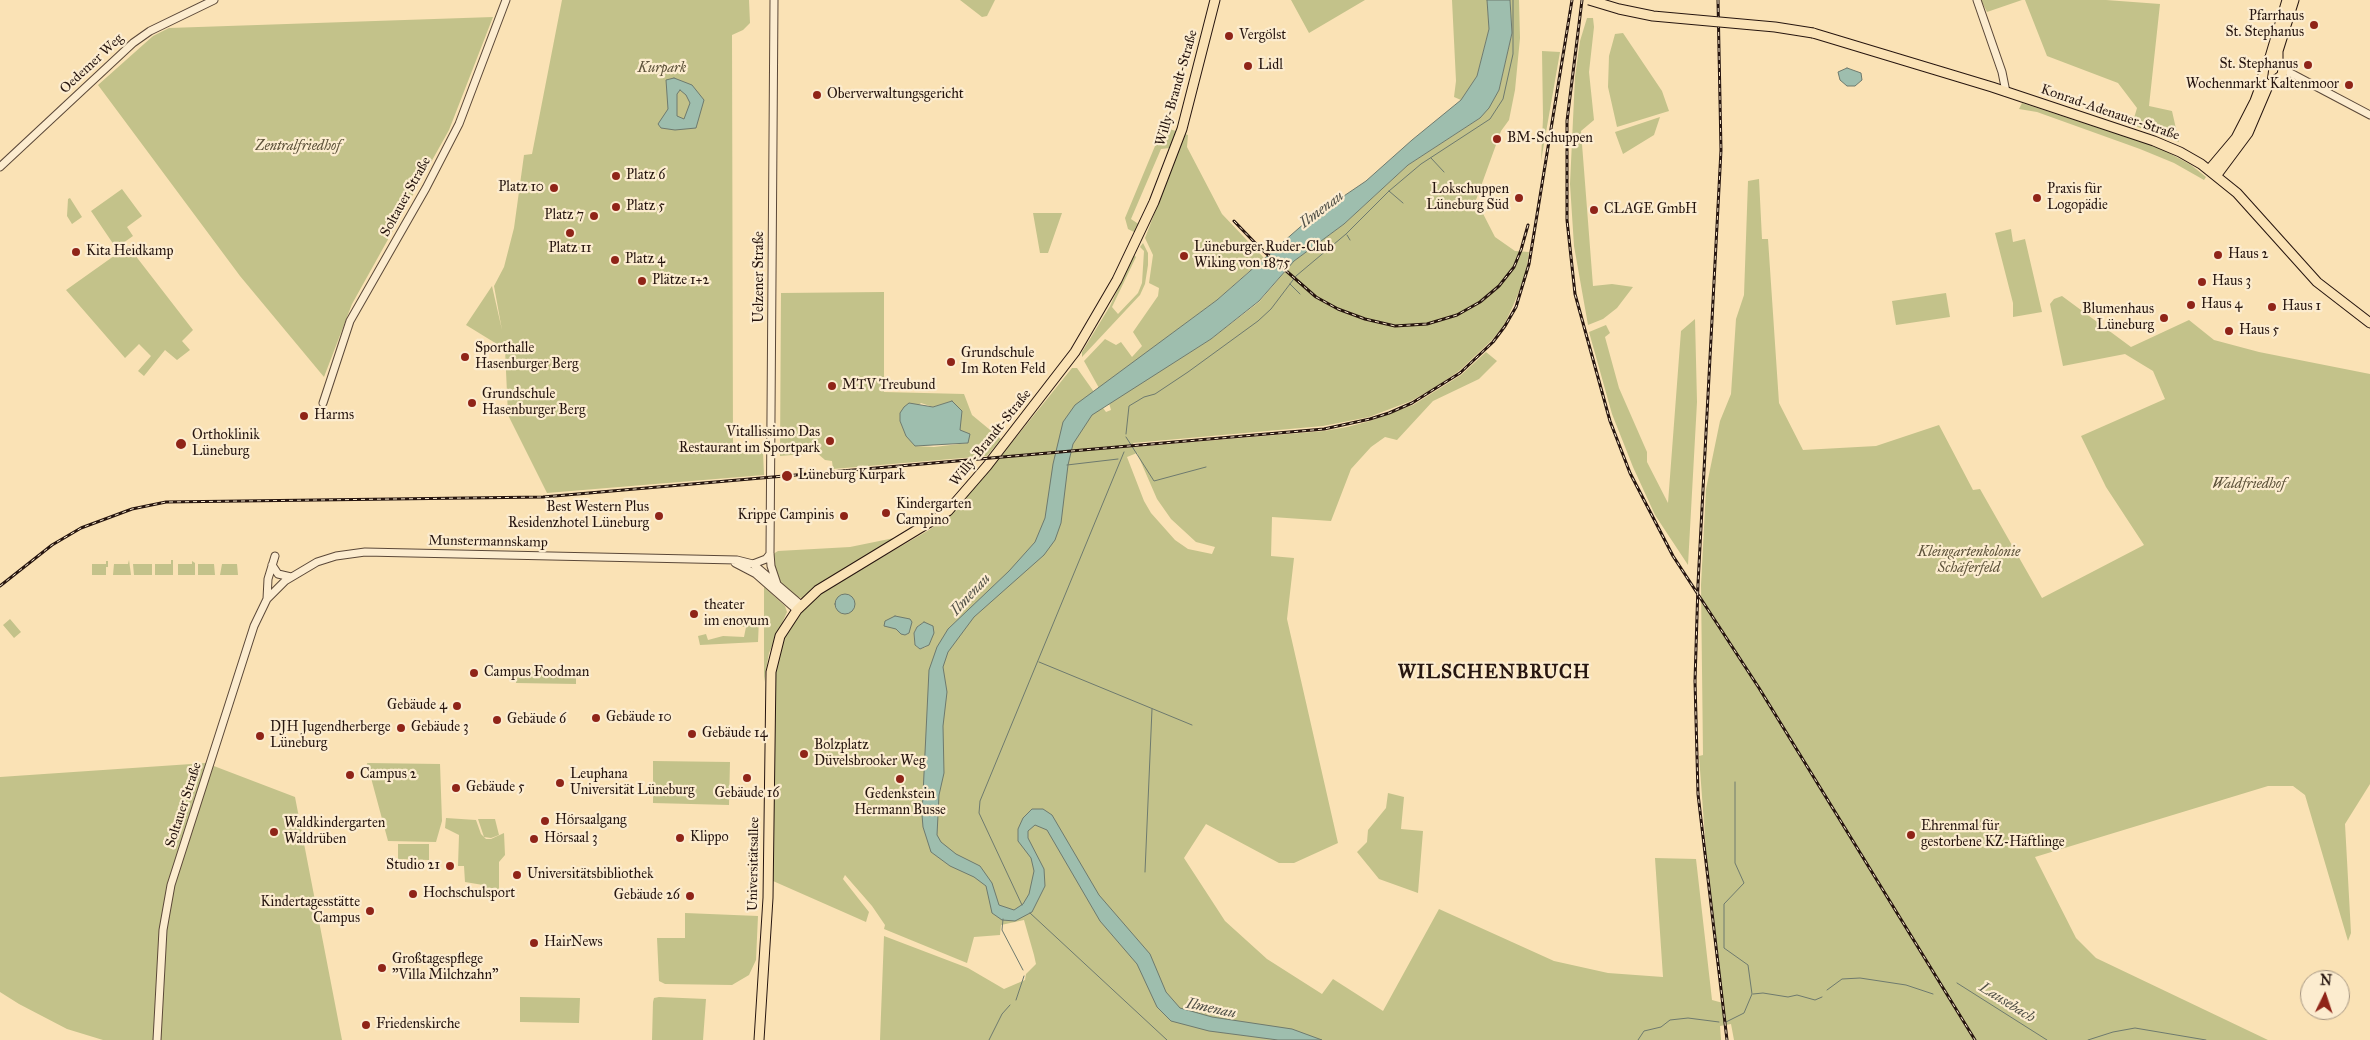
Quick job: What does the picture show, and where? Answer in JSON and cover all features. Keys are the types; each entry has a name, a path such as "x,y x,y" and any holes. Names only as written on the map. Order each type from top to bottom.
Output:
{"main road":[{"name":"Willy-Brandt-Straße","path":"770,688 776,645 783,629 799,607 829,582 927,526 948,511 987,466 1066,366 1100,311 1148,218 1182,129 1215,0"},
{"name":"Konrad-Adenauer-Straße","path":"1589,0 1619,10 1653,16 1767,26 1813,33 1861,46 2160,143 2191,158 2213,173 2250,205 2294,258 2317,282 2370,323"},
{"path":"2213,173 2241,129 2255,101 2287,0"},
{"path":"2213,173 2248,133 2275,80 2280,66 2278,51 2294,0"},
{"path":"2267,63 2280,66"},
{"path":"2263,73 2266,78 2275,80"},
{"name":"Universitätsallee","path":"759,1040 768,898 770,688"}],"street":[{"name":"Oedemer Weg","path":"0,167 133,43 158,27 214,0"},
{"name":"Soltauer Straße","path":"323,404 350,321 455,132 506,0"},
{"name":"Uelzener Straße","path":"774,0 770,553 771,566 777,584"},
{"path":"1976,0 2002,72 2006,92"},
{"path":"2280,66 2308,83 2370,114"},
{"path":"2275,80 2308,83"},
{"path":"2331,94 2370,119"},
{"name":"Munstermannskamp","path":"267,599 291,577 317,562 353,553 737,560 753,564 777,584 799,607"},
{"name":"Uelzener Straße","path":"765,574 770,553"},
{"path":"753,564 766,560 770,553"},
{"name":"Soltauer Straße","path":"157,1040 163,930 171,884 254,626 267,599 267,585 275,556"},
{"name":"Munstermannskamp","path":"723,559 750,569 799,607"},
{"name":"Soltauer Straße","path":"273,566 274,591"},
{"path":"273,566 278,574 291,577"},
{"path":"765,574 771,566"},
{"path":"267,585 274,591"}],"green space":[{"name":"Kurpark","path":"562,0 749,0 750,23 743,30 732,35 733,451 763,452 764,475 547,493 508,415 505,349 466,325 492,286 502,330 494,286 504,267 514,228 524,155 532,154"},
{"path":"960,0 995,0 987,16 982,17"},
{"path":"1291,0 1365,0 1309,33"},
{"path":"1452,0 1487,0 1489,29 1477,76 1461,100 1454,97 1456,81"},
{"path":"1510,0 1519,0 1520,38 1515,90 1509,120 1501,131 1476,200 1495,237 1515,251 1529,252 1525,277 1513,306 1504,325 1491,341 1459,371 1434,388 1411,401 1369,417 1323,426 1133,443 1134,447 1324,431 1347,427 1370,421 1413,405 1461,375 1486,352 1497,361 1479,379 1433,401 1397,440 1385,437 1371,447 1351,469 1331,521 1272,517 1271,556 1294,558 1287,619 1338,843 1294,863 1279,863 1206,824 1184,858 1225,921 1267,959 1322,994 1333,979 1383,1011 1439,909 1554,961 1608,973 1663,977 1655,858 1696,859 1712,1000 1723,1003 1708,878 1699,756 1703,755 1701,585 1706,489 1720,421 1731,394 1736,319 1744,295 1748,181 1759,179 1762,239 1768,239 1779,403 1803,450 1876,446 1939,425 1973,490 1980,489 2042,598 2144,545 2106,487 2081,436 2165,399 2153,371 2125,354 2063,366 2050,304 2054,299 2062,296 2131,347 2189,320 2214,340 2259,352 2370,374 2370,784 2345,824 2351,933 2348,941 2305,795 2293,786 2268,786 2035,857 2076,938 2096,958 2268,1040 1734,1040 1731,1024 1720,1026 1721,1040 880,1040 884,936 968,968 1004,989 1025,980 1026,974 1036,964 1024,920 1001,925 1000,935 974,937 967,963 884,929 885,925 872,906 845,875 843,879 869,912 866,922 773,881 775,673 784,638 793,621 815,596 929,530 950,515 980,482 1072,368 1077,368 1094,392 1092,394 1101,409 1103,408 1106,412 1111,410 1109,403 1211,339 1259,302 1294,261 1344,224 1408,165 1480,118 1499,90 1512,33","holes":["1137,453 1157,499 1171,519 1196,542 1215,547 1212,554 1188,549 1175,540 1151,513 1144,501 1127,457","924,622 931,640 926,647 920,649 915,645 914,633 917,627"]},
{"path":"1981,0 2022,0 1987,12"},
{"path":"2025,0 2106,0 2160,4 2149,106 2172,111 2179,142 2132,125 2137,108 2118,83 2047,56"},
{"name":"Zentralfriedhof","path":"493,17 449,130 352,304 324,377 240,276 98,85 153,36 169,28"},
{"path":"1587,18 1593,18 1594,27 1589,72 1594,120 1581,131 1593,286 1612,284 1633,287 1617,308 1603,319 1588,325 1574,246 1570,184 1575,77 1580,41"},
{"path":"1623,33 1662,91 1669,111 1617,127 1608,87 1609,56 1615,34"},
{"path":"1542,51 1560,52 1541,161 1543,118"},
{"path":"2022,103 2160,148 2191,165 2206,177 2204,180 2174,163 2140,149 2037,112 2019,109"},
{"path":"1660,117 1654,135 1623,154 1615,132"},
{"path":"1169,129 1176,131 1170,148 1161,149 1131,219 1140,225 1136,233 1128,229 1125,218 1155,146"},
{"path":"1185,134 1188,135 1187,147 1222,214 1264,258 1217,300 1099,388 1084,361 1105,339 1116,345 1121,342 1132,357 1142,346 1133,332 1158,296 1159,288 1149,283 1153,255 1145,238"},
{"path":"122,189 142,216 127,227 133,236 116,248 91,211"},
{"path":"70,198 82,217 72,224 67,216 68,199"},
{"path":"1033,213 1062,213 1048,253 1040,253"},
{"path":"2011,229 2013,242 2025,239 2042,312 2013,317 2013,303 1995,233"},
{"path":"1143,243 1148,253 1148,265 1145,284 1140,295 1082,357 1082,352 1110,306 1134,255 1136,257 1112,307 1118,314 1138,293 1142,283 1144,251 1140,247"},
{"path":"128,246 193,330 182,341 190,350 177,360 165,350 144,376 138,371 151,356 139,344 125,358 66,290"},
{"name":"MTV Treubund","path":"884,292 884,392 964,394 972,415 1001,439 987,456 833,469 832,461 825,460 817,453 780,456 781,293","holes":["952,401 960,430 968,443 934,447 915,446 906,435 900,421 921,403 933,407"]},
{"path":"1946,293 1950,317 1896,325 1892,301"},
{"path":"1695,319 1697,402 1688,565 1655,515 1633,467 1612,414 1589,332 1606,325 1610,333 1605,337 1619,388 1647,452 1647,462 1668,503 1681,331"},
{"path":"899,537 828,578 802,598 793,596 777,581 773,554 778,551 850,547"},
{"path":"129,560 131,575 113,575 114,564 128,564"},
{"path":"171,560 173,560 173,575 155,575 155,564 171,564"},
{"path":"106,561 108,561 108,567 106,567 106,575 92,575 92,564 106,564"},
{"path":"192,561 195,563 195,575 178,575 178,564 192,564"},
{"path":"133,564 152,564 152,575 134,575"},
{"path":"198,564 214,564 215,575 198,575"},
{"path":"222,564 237,564 238,575 220,575"},
{"path":"764,587 785,606 787,612 769,653 764,682"},
{"path":"725,616 759,619 758,642 700,645 698,636 706,634 708,640 723,636 744,637 746,627 723,624"},
{"path":"10,619 21,632 14,638 3,625"},
{"path":"516,671 576,672 576,684 516,683"},
{"path":"653,761 730,762 729,805 653,803"},
{"path":"206,763 295,797 342,1040 103,1040 67,1029 0,992 0,777"},
{"path":"367,763 440,764 442,821 436,842 388,841"},
{"path":"1388,793 1404,797 1401,829 1423,831 1418,893 1379,879 1357,852 1367,842 1368,830 1386,808"},
{"path":"446,818 476,820 481,834 486,839 491,839 504,833 505,855 499,862 499,890 484,889 483,885 465,882 464,866 458,866 459,835 445,828"},
{"path":"478,819 495,819 499,835 491,838 484,837"},
{"path":"398,844 429,844 429,860 398,859"},
{"path":"685,913 758,916 756,960 749,975 732,985 665,984 659,981 657,938 685,938"},
{"path":"520,997 580,998 579,1023 520,1022"},
{"path":"654,998 706,999 703,1040 652,1040 653,1002"}],"shaded area":[{"path":"1487,0 1510,0 1512,33 1499,90 1489,108 1480,118 1408,165 1344,224 1294,261 1259,301 1211,339 1092,415 1073,444 1068,465 1061,523 1055,540 1044,555 974,617 948,652 943,667 947,692 943,726 944,773 939,795 937,835 941,842 956,854 980,866 992,883 999,905 1014,910 1023,904 1029,894 1034,871 1031,858 1018,841 1018,829 1023,818 1032,809 1043,809 1052,815 1099,895 1150,954 1166,992 1180,1008 1212,1017 1292,1029 1322,1040 1278,1040 1209,1031 1171,1021 1157,1007 1137,964 1100,921 1047,830 1035,825 1028,831 1028,838 1044,869 1045,886 1032,912 1015,921 1002,920 992,913 986,886 974,877 950,866 931,852 923,827 922,815 929,670 937,647 948,629 1009,571 1035,542 1045,518 1053,464 1063,422 1075,405 1217,300 1307,221 1366,181 1461,100 1477,76 1489,29"},
{"path":"1847,68 1861,73 1862,80 1855,86 1847,86 1840,80 1838,72"},
{"path":"674,78 692,85 704,100 696,128 675,130 661,128 658,124 668,109 666,80","holes":["680,90 686,95 690,103 684,119 677,116 677,94"]},
{"path":"952,401 962,411 960,430 970,434 968,443 915,446 906,436 900,421 900,413 904,407 909,403 933,407"},
{"path":"845,594 852,597 855,604 852,611 845,614 838,611 835,604 838,597"},
{"path":"895,616 910,619 912,622 909,633 901,634 896,629 884,626 885,621"},
{"path":"924,622 933,626 934,633 929,645 920,649 915,645 914,633 917,627"}],"waterway":[{"path":"1126,434 1129,406 1144,397 1155,394 1258,321 1271,309 1296,276 1346,234 1389,191 1421,164 1490,119 1503,99 1513,54 1513,0"},
{"path":"1431,158 1444,172"},
{"path":"1389,191 1403,203"},
{"path":"1347,235 1350,240"},
{"path":"1290,284 1300,294"},
{"path":"1126,437 1154,481 1206,467"},
{"path":"1022,905 979,813 980,801 1124,452"},
{"path":"1067,465 1118,459"},
{"path":"1039,662 1192,725"},
{"path":"1145,872 1152,709"},
{"path":"1726,1022 1744,1013 1752,994 1748,965 1724,948 1724,904 1744,883 1735,863 1735,782"},
{"path":"1030,913 1167,1040"},
{"path":"1003,919 1002,930 1023,970"},
{"path":"1016,1000 1024,976"},
{"name":"Lausebach","path":"1827,990 1842,979 1860,978 1906,985 1933,994"},
{"name":"Lausebach","path":"1957,983 2047,1040"},
{"name":"Lausebach","path":"1753,994 1763,993 1788,997 1797,995 1815,1000 1822,997"},
{"path":"989,1040 1002,1014 1010,1005"},
{"name":"Lausebach","path":"1638,1040 1644,1031 1661,1027 1670,1020 1688,1018 1719,1022"},
{"name":"Lausebach","path":"2088,1040 2113,1032 2135,1028 2206,1040"}],"railway":[{"path":"0,586 52,545 81,528 132,509 166,502 543,497 1324,429 1389,413 1412,403 1460,373 1493,342 1516,307 1529,264 1572,0"},
{"path":"1582,0 1567,121 1567,220 1575,294 1610,421 1630,473 1673,556 1759,688 1975,1040"},
{"path":"1718,0 1721,150 1698,584 1695,681 1698,794 1727,1040"},
{"path":"1234,221 1259,247 1316,297 1338,309 1365,319 1395,326 1427,324 1457,315 1480,302 1499,286 1514,267 1528,225"}],"place":[{"name":"Pfarrhaus St. Stephanus","path":"2314,25"},
{"name":"Vergölst","path":"1229,36"},
{"name":"St. Stephanus","path":"2308,65"},
{"name":"Lidl","path":"1248,66"},
{"name":"Wochenmarkt Kaltenmoor","path":"2349,85"},
{"name":"Oberverwaltungsgericht","path":"817,95"},
{"name":"BM-Schuppen","path":"1497,139"},
{"name":"Platz 6","path":"616,176"},
{"name":"Platz 10","path":"554,188"},
{"name":"Lokschuppen Lüneburg Süd","path":"1519,198"},
{"name":"Praxis für Logopädie","path":"2037,198"},
{"name":"Platz 5","path":"616,207"},
{"name":"CLAGE GmbH","path":"1594,210"},
{"name":"Platz 7","path":"594,216"},
{"name":"Platz 11","path":"570,233"},
{"name":"Kita Heidkamp","path":"76,252"},
{"name":"Haus 2","path":"2218,255"},
{"name":"Lüneburger Ruder-Club Wiking von 1875","path":"1184,256"},
{"name":"Platz 4","path":"615,260"},
{"name":"Plätze 1+2","path":"642,281"},
{"name":"Haus 3","path":"2202,282"},
{"name":"Haus 4","path":"2191,305"},
{"name":"Haus 1","path":"2272,307"},
{"name":"Blumenhaus Lüneburg","path":"2164,318"},
{"name":"Haus 5","path":"2229,331"},
{"name":"Sporthalle Hasenburger Berg","path":"465,357"},
{"name":"Grundschule Im Roten Feld","path":"951,362"},
{"name":"MTV Treubund","path":"832,386"},
{"name":"Grundschule Hasenburger Berg","path":"472,403"},
{"name":"Harms","path":"304,416"},
{"name":"Vitallissimo Das Restaurant im Sportpark","path":"830,441"},
{"name":"Orthoklinik Lüneburg","path":"181,444"},
{"name":"Lüneburg Kurpark","path":"787,476"},
{"name":"Kindergarten Campino","path":"886,513"},
{"name":"Best Western Plus Residenzhotel Lüneburg","path":"659,516"},
{"name":"Krippe Campinis","path":"844,516"},
{"name":"theater im enovum","path":"694,614"},
{"name":"Campus Foodman","path":"474,673"},
{"name":"Gebäude 4","path":"457,706"},
{"name":"Gebäude 10","path":"596,718"},
{"name":"Gebäude 6","path":"497,720"},
{"name":"Gebäude 3","path":"401,728"},
{"name":"Gebäude 14","path":"692,734"},
{"name":"DJH Jugendherberge Lüneburg","path":"260,736"},
{"name":"Bolzplatz Düvelsbrooker Weg","path":"804,754"},
{"name":"Campus 2","path":"350,775"},
{"name":"Gebäude 16","path":"747,778"},
{"name":"Gedenkstein Hermann Busse","path":"900,779"},
{"name":"Leuphana Universität Lüneburg","path":"560,783"},
{"name":"Gebäude 5","path":"456,788"},
{"name":"Hörsaalgang","path":"545,821"},
{"name":"Waldkindergarten Waldrüben","path":"274,832"},
{"name":"Ehrenmal für gestorbene KZ-Häftlinge","path":"1911,835"},
{"name":"Klippo","path":"680,838"},
{"name":"Hörsaal 3","path":"534,839"},
{"name":"Studio 21","path":"450,866"},
{"name":"Universitätsbibliothek","path":"517,875"},
{"name":"Hochschulsport","path":"413,894"},
{"name":"Gebäude 26","path":"690,896"},
{"name":"Kindertagesstätte Campus","path":"370,911"},
{"name":"HairNews","path":"534,943"},
{"name":"Großtagespflege \"Villa Milchzahn\"","path":"382,968"},
{"name":"Friedenskirche","path":"366,1025"}],"district":[{"name":"WILSCHENBRUCH","path":"1494,673"}],"water label":[{"name":"Ilmenau","path":"1322,210"},
{"name":"Ilmenau","path":"971,595"},
{"name":"Ilmenau","path":"1211,1009"}],"park label":[{"name":"Waldfriedhof","path":"2249,485"},
{"name":"Kleingartenkolonie Schäferfeld","path":"1969,562"}]}
